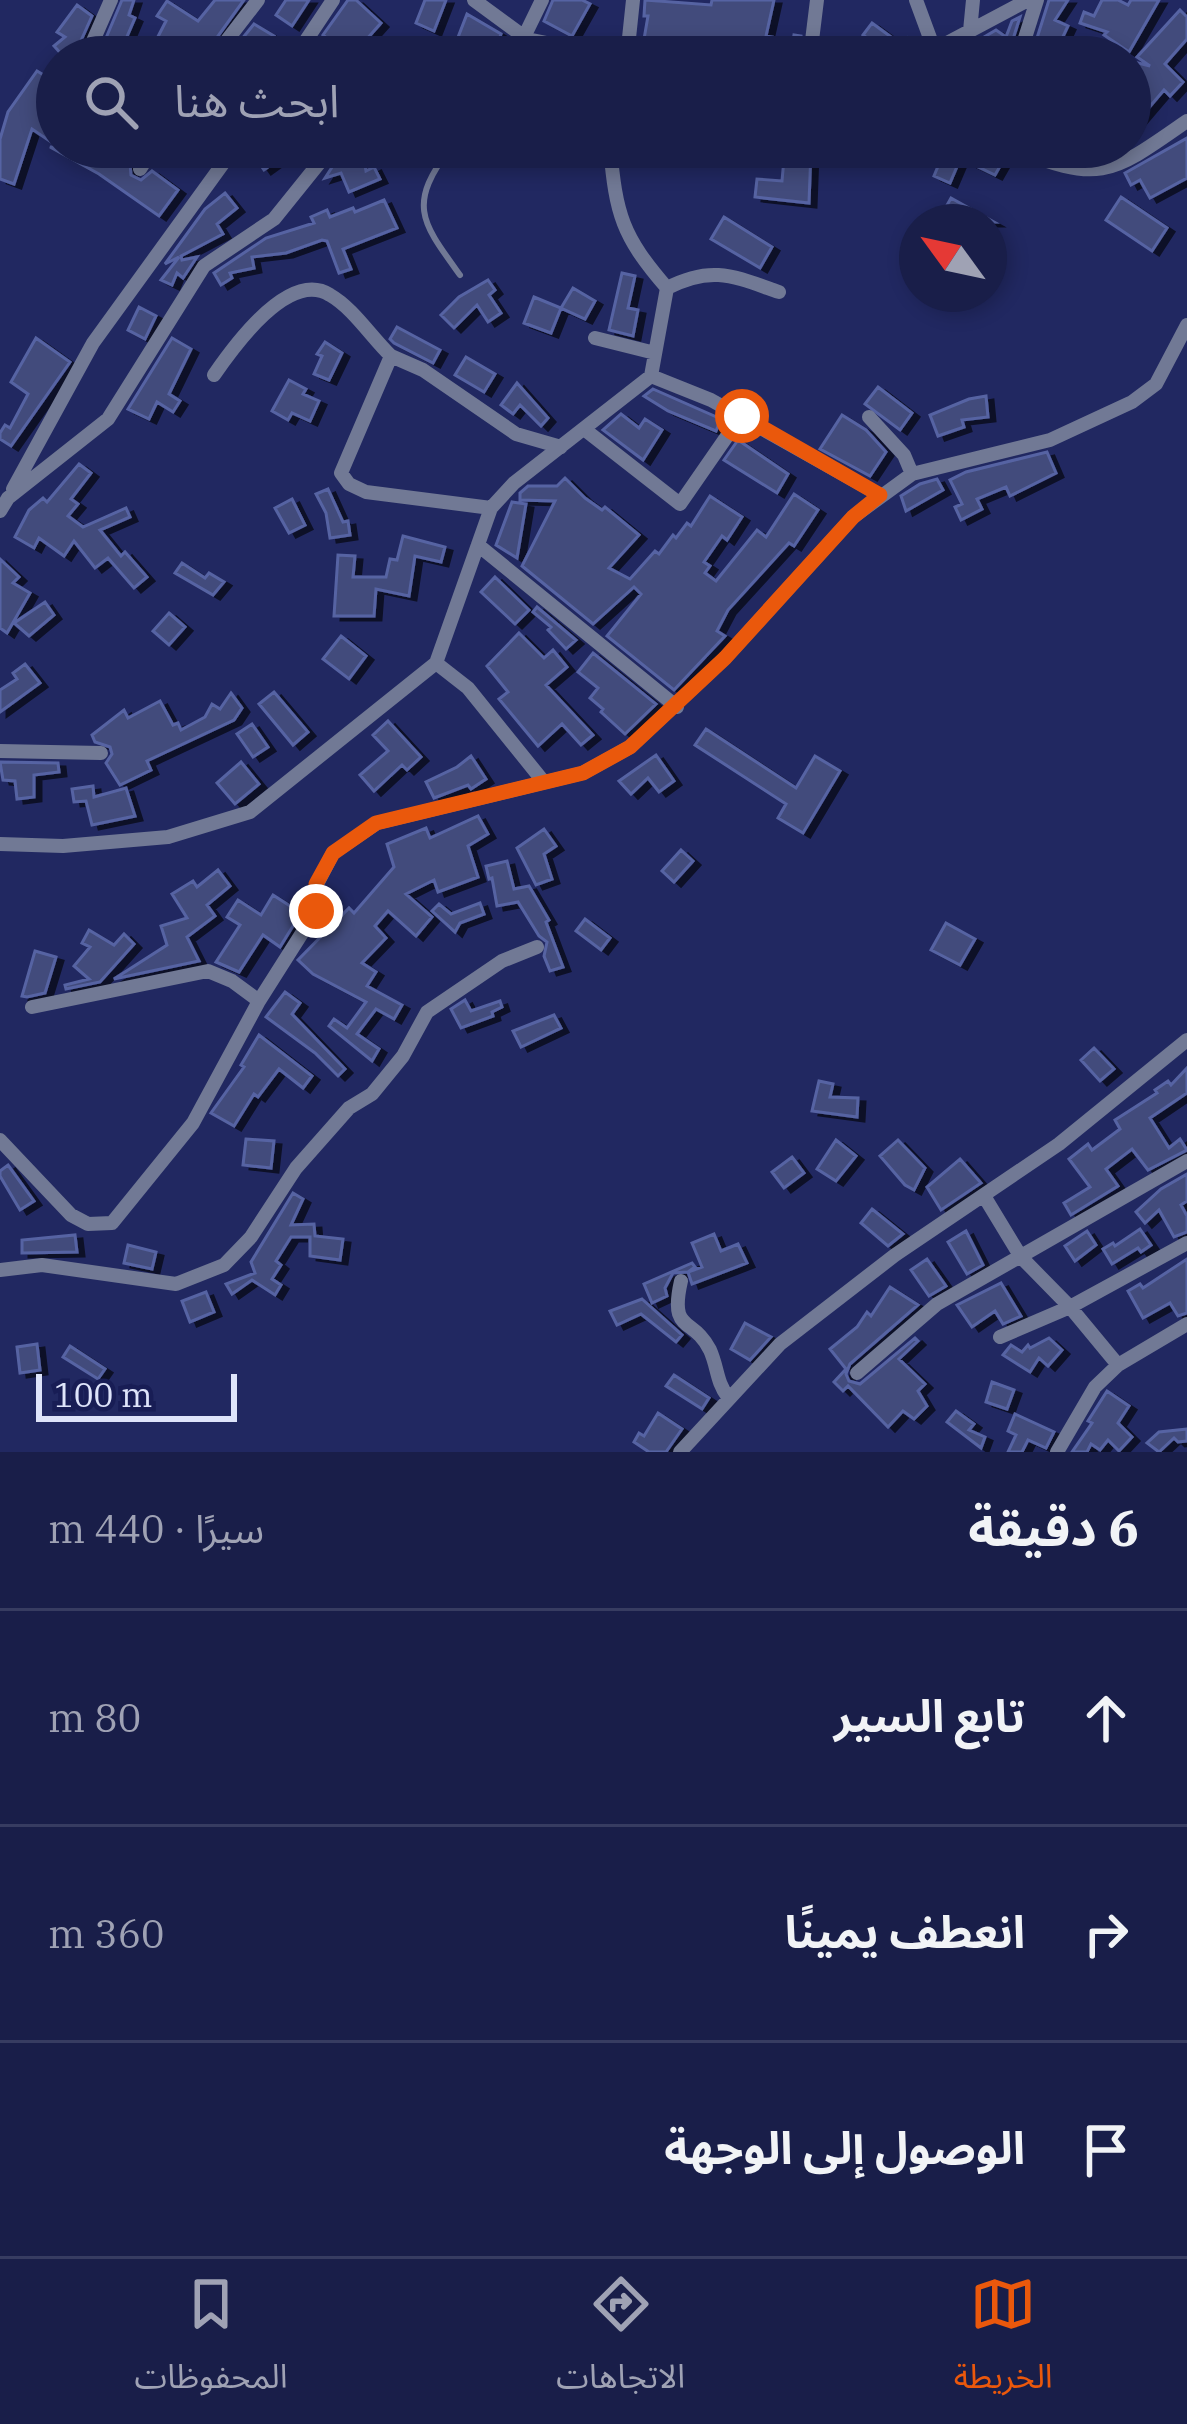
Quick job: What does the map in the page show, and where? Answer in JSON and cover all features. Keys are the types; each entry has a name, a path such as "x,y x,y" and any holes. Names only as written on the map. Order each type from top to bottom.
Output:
{"street":[{"path":"95,36 111,0"},
{"path":"230,36 258,0"},
{"path":"310,36 333,0"},
{"path":"474,0 522,36"},
{"path":"526,36 542,0"},
{"path":"629,36 633,0"},
{"path":"813,36 817,0"},
{"path":"916,0 929,36"},
{"path":"970,31 973,0"},
{"path":"962,36 1033,0"},
{"path":"1024,36 1033,0"},
{"path":"1151,146 1187,121"},
{"path":"4,504 93,343 221,168"},
{"path":"4,504 108,419 204,266 274,219 315,168"},
{"path":"612,168 615,199 634,250 667,288"},
{"path":"1060,168 1099,172 1111,168"},
{"path":"667,288 697,272 741,279 779,292"},
{"path":"0,844 63,846 167,837 250,812 436,663 491,508 514,483 651,376 667,288"},
{"path":"214,375 242,333 292,293 317,290 332,295 391,356 423,370 516,434 561,447"},
{"path":"0,1140 71,1215 88,1224 112,1222 194,1123 259,1001 316,911 316,884 333,853 376,823 583,773 630,747 676,707 853,517 880,495 912,474 1050,440 1132,402 1156,384 1187,325"},
{"path":"596,338 656,352"},
{"path":"391,356 341,472 349,484 366,492 491,508"},
{"path":"651,376 742,416 880,495"},
{"path":"584,429 680,504 742,416"},
{"path":"869,416 904,454 912,474"},
{"path":"478,545 676,707"},
{"path":"436,663 468,688 543,781"},
{"path":"0,752 101,753"},
{"path":"0,1270 42,1265 176,1284 224,1264 251,1237 296,1168 349,1108 372,1094 403,1056 427,1012 502,962 537,947"},
{"path":"32,1007 208,971 259,1001"},
{"path":"680,1452 780,1344 895,1255 1059,1144 1187,1040"},
{"path":"857,1373 938,1304 1187,1161"},
{"path":"984,1196 1021,1257 1118,1365"},
{"path":"1000,1336 1070,1307 1187,1243"},
{"path":"681,1281 676,1302 680,1321 706,1343 717,1383 728,1397"},
{"path":"1057,1452 1095,1387 1118,1365 1187,1324"}],"lane":[{"path":"436,168 422,196 429,232 460,275"}],"building":[{"path":"122,0 134,0 129,15 135,18 127,36 107,36"},
{"path":"215,0 244,0 218,36 158,36 166,21 157,16 167,1 198,21"},
{"path":"286,0 309,0 292,26 276,15"},
{"path":"348,0 356,0 381,23 370,36 323,35"},
{"path":"425,0 446,0 434,31 416,23"},
{"path":"553,0 590,4 572,36 544,21"},
{"path":"645,0 711,5 712,0 774,0 766,36 645,36 648,16 644,16"},
{"path":"1049,0 1068,0 1055,20 1068,26 1063,36 1038,36"},
{"path":"1102,0 1128,5 1131,0 1159,0 1138,36 1105,36 1107,32 1080,23 1084,12 1094,16"},
{"path":"77,5 92,16 83,36 57,32"},
{"path":"1180,10 1187,17 1187,39 1165,64 1183,82 1170,96 1164,90 1151,105 1151,42"},
{"path":"467,14 501,34 500,36 459,36"},
{"path":"1020,17 1014,36 1006,36 1012,21"},
{"path":"872,23 890,36 864,36"},
{"path":"254,24 274,36 244,36"},
{"path":"36,72 36,132 32,129 14,184 0,179 0,139 8,112"},
{"path":"1187,138 1187,178 1150,198 1140,180 1131,185 1125,173 1151,168 1151,158"},
{"path":"88,168 130,168 131,175 141,180 152,171 178,190 159,216"},
{"path":"332,168 374,168 380,179 349,192 341,173 325,178"},
{"path":"783,168 810,168 809,203 755,197 757,179 782,181"},
{"path":"937,168 956,168 950,183 934,176"},
{"path":"225,193 237,208 217,224 223,234 181,256 182,260 197,257 183,278 177,273 172,285 161,280 179,257 165,264 205,209"},
{"path":"1121,197 1167,228 1152,251 1106,220"},
{"path":"384,200 397,228 343,249 351,269 339,273 327,241 322,240 286,253 252,257 254,268 230,273 232,278 221,285 214,273 266,238 314,223 311,217 327,210 330,217"},
{"path":"724,217 772,247 760,268 711,239"},
{"path":"622,273 635,276 628,308 638,310 633,336 609,330"},
{"path":"488,280 495,290 489,295 501,313 488,322 477,305 454,328 441,315 459,297"},
{"path":"573,288 595,301 585,319 561,308"},
{"path":"534,297 561,308 551,333 524,323"},
{"path":"139,307 156,316 145,339 128,330"},
{"path":"397,327 440,350 433,363 390,339"},
{"path":"36,338 70,362 11,446 0,439 0,433 5,425 10,428 28,394 11,382"},
{"path":"172,338 191,349 169,394 180,401 173,412 157,402 149,419 128,409"},
{"path":"325,342 342,353 329,380 314,374 322,356 317,354"},
{"path":"466,357 495,374 484,392 455,375"},
{"path":"289,380 319,401 310,421 292,413 288,420 272,411"},
{"path":"517,383 548,418 541,426 520,405 513,414 501,405"},
{"path":"878,387 912,413 900,430 865,404"},
{"path":"653,389 721,419 716,431 644,396"},
{"path":"986,396 988,417 962,420 964,427 938,436 930,415"},
{"path":"621,414 639,428 645,419 662,430 643,460 603,430"},
{"path":"842,415 866,430 886,452 870,476 820,449"},
{"path":"738,440 788,474 777,493 724,460"},
{"path":"1047,452 1056,473 1010,496 1006,487 977,499 982,509 961,520 955,507 962,504 950,480"},
{"path":"79,464 91,473 71,499 78,504 68,516 83,527 126,508 130,517 100,530 147,577 134,588 108,558 95,568 74,541 64,556 39,538 34,548 15,537 29,510 43,498 47,502"},
{"path":"565,478 585,498 602,510 605,507 639,535 609,568 630,579 673,535 676,538 687,523 691,526 710,496 742,517 704,562 710,566 705,573 716,581 757,530 766,537 794,494 818,510 794,546 789,543 728,610 717,631 725,636 674,690 607,636 641,594 634,587 593,624 522,566 555,501 520,500 520,493 528,486 557,486"},
{"path":"937,479 943,490 906,511 901,496"},
{"path":"328,489 343,522 348,521 350,535 330,538 326,513 316,494"},
{"path":"292,499 305,525 289,533 275,508"},
{"path":"512,502 526,504 517,558 496,545"},
{"path":"403,536 445,547 441,562 415,556 409,596 376,589 374,616 334,616 338,555 355,556 353,577 386,577 390,559 397,560"},
{"path":"0,559 19,577 13,583 30,593 7,633 0,628"},
{"path":"182,563 205,578 209,573 224,582 213,595 175,573"},
{"path":"495,577 529,610 515,624 481,592"},
{"path":"45,602 54,615 29,636 14,623"},
{"path":"537,607 576,640 566,649 533,612"},
{"path":"169,613 185,627 169,645 153,631"},
{"path":"519,633 544,658 553,650 567,667 546,685 593,735 581,745 562,724 538,746 499,699 508,692 487,666"},
{"path":"341,636 366,656 349,679 323,659"},
{"path":"593,653 656,704 625,734 590,698 598,688 578,672"},
{"path":"25,664 40,683 0,712 0,690 17,679 13,673"},
{"path":"274,692 308,732 293,745 259,704"},
{"path":"231,693 242,708 234,720 147,761 151,770 120,785 106,763 112,754 110,747 95,742 92,735 124,710 128,718 160,701 181,730 205,717 212,704 220,709"},
{"path":"388,721 421,757 407,770 402,765 374,791 360,775 388,751 373,735"},
{"path":"252,724 268,747 253,757 237,734"},
{"path":"706,729 796,788 815,756 840,771 803,833 778,818 786,804 695,745"},
{"path":"656,755 674,781 659,792 648,778 631,794 619,781"},
{"path":"471,756 486,779 471,789 468,785 434,798 426,782"},
{"path":"0,762 58,763 59,772 34,775 34,797 17,799 15,781 3,780"},
{"path":"241,762 259,784 235,804 217,783"},
{"path":"93,786 94,797 126,788 135,816 92,825 86,801 74,802 72,789"},
{"path":"478,816 488,834 468,846 478,877 438,892 434,880 406,894 432,917 416,936 388,911 375,926 386,938 362,963 376,972 367,986 402,1005 394,1019 376,1009 357,1034 379,1049 372,1061 329,1026 334,1019 347,1028 366,1002 313,974 298,960 349,908 354,913 394,867 387,844 426,828 430,838"},
{"path":"544,829 556,846 544,854 552,879 536,885 517,848"},
{"path":"681,850 693,861 674,882 662,871"},
{"path":"507,861 514,889 529,886 549,920 563,967 550,971 544,956 547,942 518,902 497,906 486,866"},
{"path":"218,870 230,886 207,905 215,916 187,937 199,961 114,979 167,945 161,926 187,918 172,894 193,881 197,887"},
{"path":"273,895 301,913 280,947 263,935 239,972 216,962 240,925 227,917 238,900 261,915"},
{"path":"480,903 484,914 460,923 455,932 432,911 439,904 451,914"},
{"path":"585,919 610,938 601,950 576,931"},
{"path":"946,923 975,939 960,965 931,950"},
{"path":"89,930 114,945 124,934 134,944 100,982 66,989 65,985 89,979 74,966 90,947 82,943"},
{"path":"35,951 56,957 45,993 22,996"},
{"path":"285,992 300,1003 292,1014 345,1069 338,1076 266,1017"},
{"path":"465,1000 471,1011 500,1001 502,1007 493,1016 461,1028 451,1009"},
{"path":"554,1015 561,1028 521,1047 513,1031"},
{"path":"259,1035 312,1076 303,1088 279,1069 258,1097 254,1094 234,1126 211,1113 244,1067"},
{"path":"1094,1048 1114,1069 1100,1081 1081,1060"},
{"path":"1187,1068 1187,1093 1150,1118 1169,1148 1180,1139 1187,1150 1148,1170 1132,1149 1106,1169 1118,1186 1071,1215 1064,1203 1090,1187 1069,1159 1088,1144 1092,1150 1120,1129 1115,1120 1168,1081 1171,1085"},
{"path":"819,1081 833,1084 830,1097 858,1098 857,1117 812,1111"},
{"path":"246,1139 274,1141 271,1168 243,1165"},
{"path":"836,1140 856,1156 836,1181 817,1169"},
{"path":"898,1140 925,1168 914,1190 880,1156"},
{"path":"792,1157 804,1173 784,1188 772,1172"},
{"path":"960,1159 981,1183 941,1210 927,1187"},
{"path":"8,1165 34,1201 20,1210 0,1176"},
{"path":"1187,1174 1187,1201 1181,1205 1187,1232 1174,1237 1159,1210 1145,1223 1136,1212"},
{"path":"293,1193 303,1199 291,1225 314,1224 315,1236 343,1239 340,1260 310,1256 310,1237 291,1237 276,1261 281,1265 272,1279 281,1285 275,1295 252,1280 232,1294 226,1284 255,1273 251,1262"},
{"path":"872,1209 903,1234 888,1246 861,1223"},
{"path":"1140,1229 1151,1245 1112,1264 1103,1249"},
{"path":"966,1231 983,1265 967,1274 948,1242"},
{"path":"1087,1231 1096,1245 1075,1261 1065,1246"},
{"path":"714,1234 721,1251 738,1244 747,1263 692,1284 688,1272 702,1267 692,1243"},
{"path":"75,1235 77,1252 22,1253 22,1240"},
{"path":"128,1245 156,1252 152,1269 124,1263"},
{"path":"927,1259 946,1286 929,1296 911,1270"},
{"path":"1187,1259 1187,1313 1178,1316 1170,1303 1143,1318 1128,1291 1140,1284 1143,1288"},
{"path":"692,1263 695,1267 688,1272 673,1273 665,1288 667,1296 652,1303 644,1284"},
{"path":"1001,1283 1021,1316 1003,1324 995,1311 972,1327 957,1305"},
{"path":"890,1287 918,1305 850,1364 846,1374 849,1381 860,1384 915,1338 918,1341 899,1359 925,1384 918,1391 927,1406 914,1419 903,1411 888,1427 848,1386 843,1391 834,1382 846,1369 830,1349 867,1312 871,1316"},
{"path":"206,1292 214,1312 190,1322 182,1301"},
{"path":"642,1299 682,1335 676,1342 641,1314 617,1325 610,1311"},
{"path":"745,1323 771,1337 750,1360 731,1349"},
{"path":"1049,1338 1062,1350 1048,1366 1039,1358 1030,1372 1003,1355 1011,1345 1022,1352"},
{"path":"37,1344 40,1370 20,1373 17,1347"},
{"path":"70,1346 105,1369 98,1379 63,1357"},
{"path":"674,1375 709,1398 702,1409 666,1386"},
{"path":"992,1382 1014,1390 1007,1409 986,1402"},
{"path":"1107,1391 1129,1406 1118,1423 1132,1437 1119,1451 1108,1440 1100,1450 1091,1444 1087,1452 1072,1452 1092,1423 1088,1421"},
{"path":"956,1411 974,1424 969,1430 985,1437 981,1448 947,1422"},
{"path":"658,1413 682,1429 666,1452 649,1452 634,1442 639,1433 644,1436"},
{"path":"1015,1414 1054,1432 1046,1448 1028,1440 1022,1452 1008,1452 1016,1435 1008,1431"},
{"path":"1187,1429 1187,1441 1174,1438 1159,1452 1147,1443 1159,1432"}],"route":[{"path":"316,911 316,884 333,853 376,823 583,773 630,747 725,658 853,517 880,495 742,416"}]}
